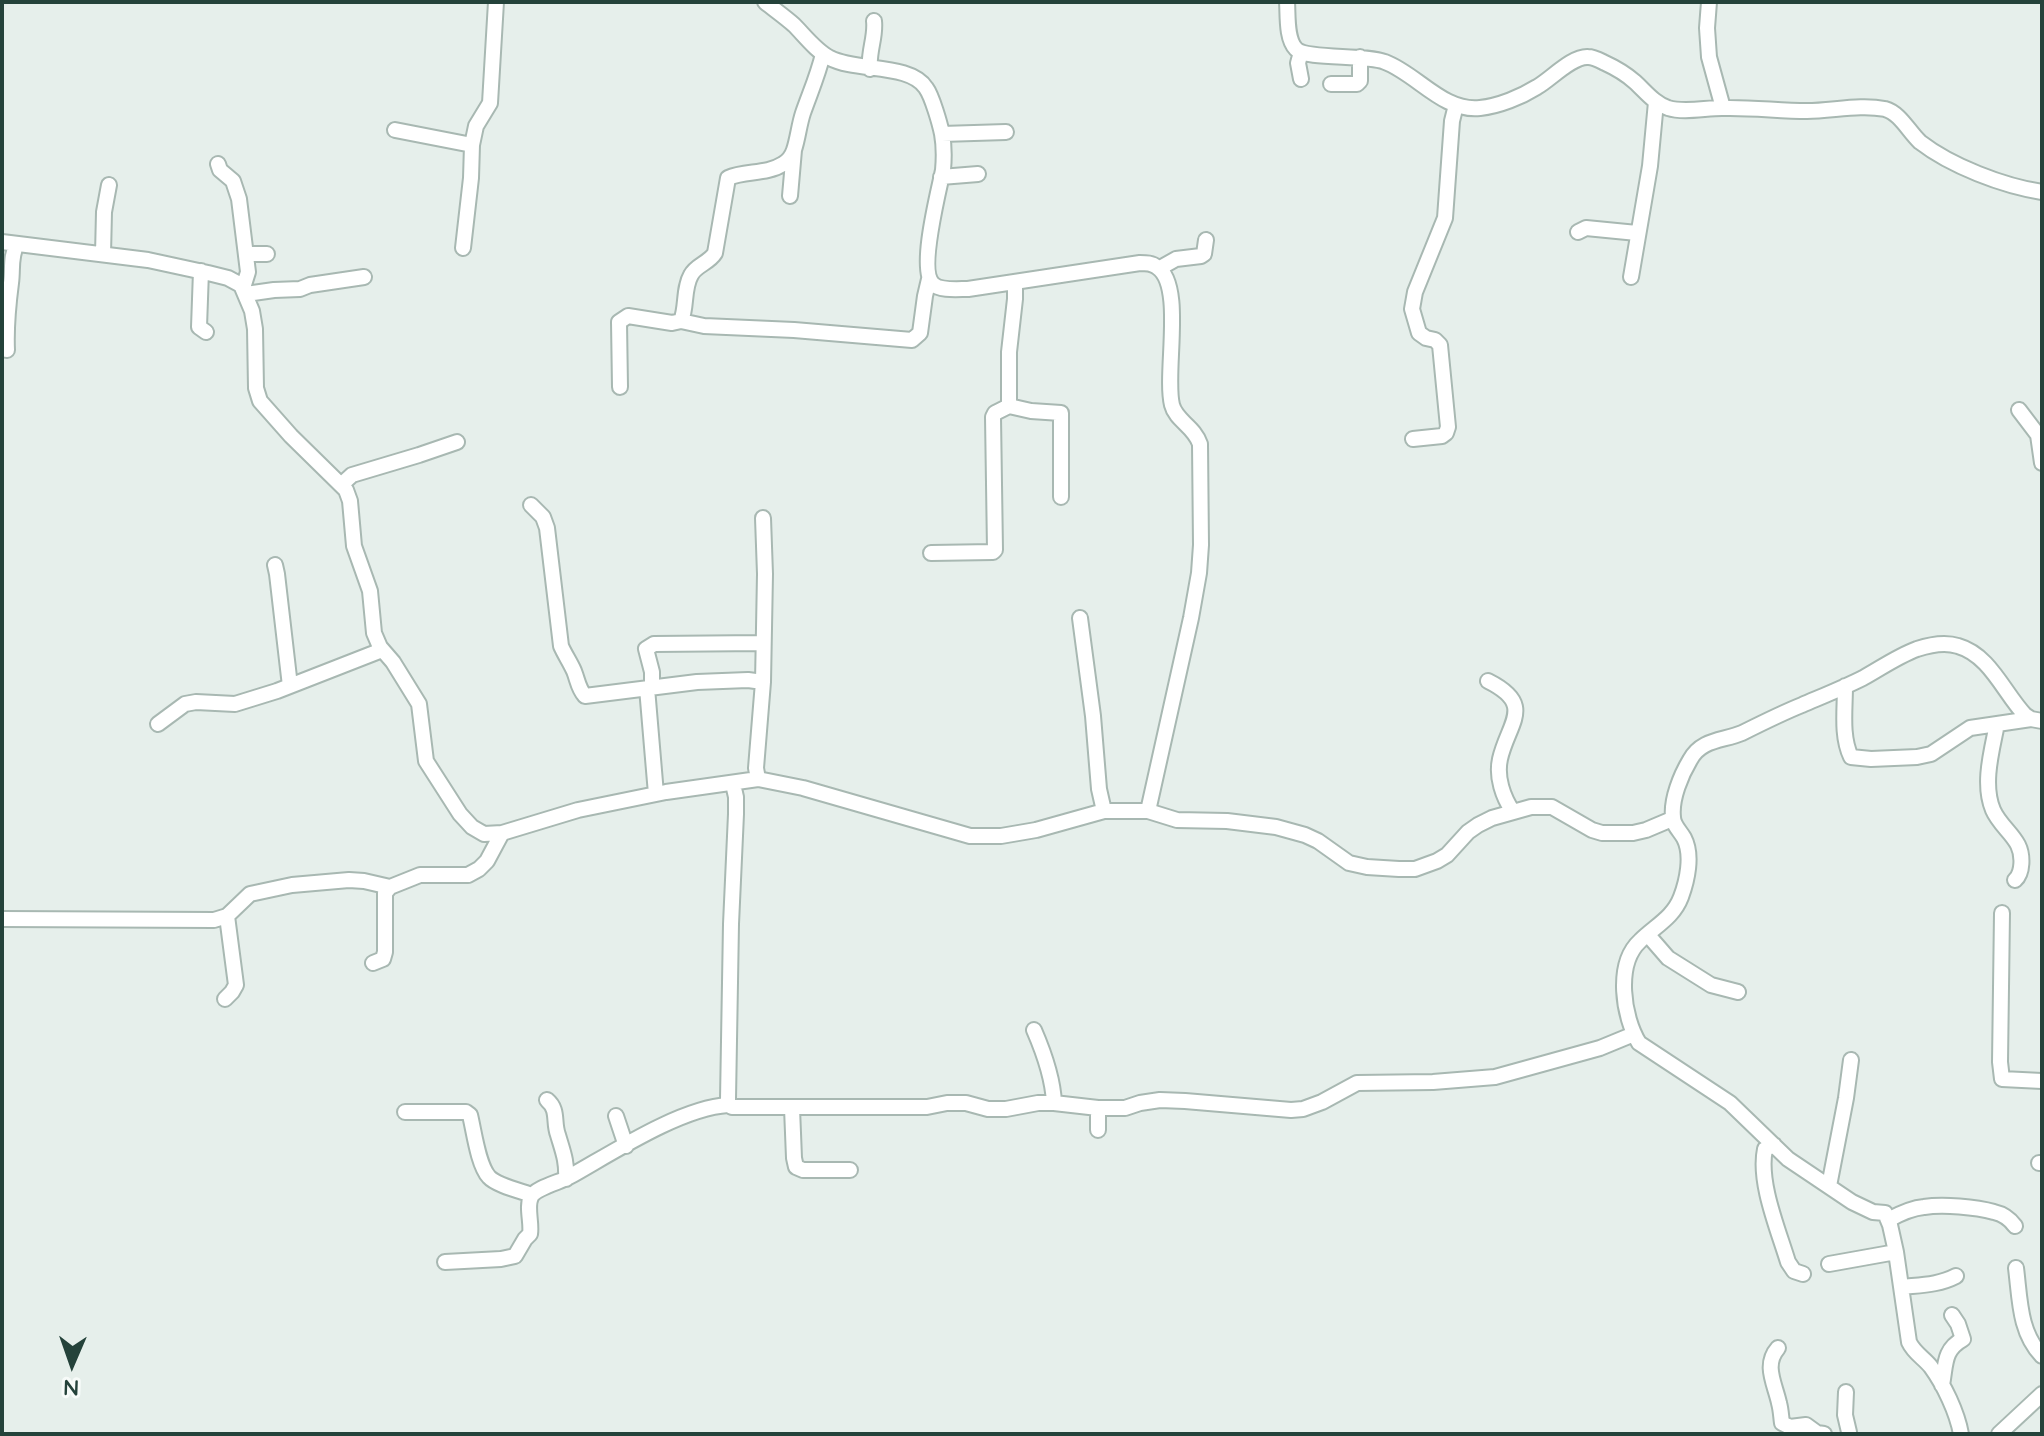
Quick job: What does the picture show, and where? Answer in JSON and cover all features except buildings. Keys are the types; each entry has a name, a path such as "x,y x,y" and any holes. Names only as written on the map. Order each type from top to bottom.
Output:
{"street":[{"path":"463,248 472,145 476,126 490,103 496,2"},
{"path":"620,387 619,322 628,316 704,326 912,340 920,333 944,146 929,93 922,82 903,72 847,64 823,54 765,2"},
{"path":"1287,2 1290,37 1301,52 1386,62 1456,105 1482,108 1504,102 1528,92 1579,58 1593,57 1620,71 1656,102 1671,109 1887,110 1931,150 1986,176 2042,192"},
{"path":"1709,2 1709,57 1723,108"},
{"path":"870,69 874,21"},
{"path":"1301,52 1298,63 1301,79"},
{"path":"790,196 800,123 823,54"},
{"path":"1331,84 1357,84 1360,81 1360,57"},
{"path":"1631,277 1650,166 1656,102"},
{"path":"1413,439 1442,436 1448,427 1440,345 1419,333 1412,309 1415,292 1445,218 1452,121 1456,105"},
{"path":"395,130 472,145"},
{"path":"942,134 1006,132"},
{"path":"681,321 690,277 715,253 728,178 783,164 791,158 794,150"},
{"path":"218,164 236,187 248,272 244,291"},
{"path":"941,177 978,174"},
{"path":"103,254 104,212 109,185"},
{"path":"1578,232 1586,228 1637,233"},
{"path":"1160,268 1176,259 1201,256 1206,240"},
{"path":"7,350 10,243 148,260 228,278 241,285 252,311 255,329 256,388 260,401 346,490 350,501 354,546 367,577 374,633 419,704 426,761 460,814 484,834 502,833 578,810 656,794 758,779 816,791 970,836 1001,836 1028,831 1104,811 1148,811 1177,820 1227,821 1276,827 1305,835 1349,863 1367,867 1415,869 1437,861 1478,825 1531,807 1552,807 1592,830 1618,834 1646,830 1672,819"},
{"path":"246,254 267,254"},
{"path":"929,279 934,286 941,288 968,289 1150,263 1160,268 1168,281 1173,328 1170,378 1173,410 1193,430 1200,444 1201,545 1191,618 1148,811"},
{"path":"201,271 199,327 206,332"},
{"path":"244,291 300,289 364,277"},
{"path":"1009,406 1009,352 1015,283"},
{"path":"931,553 995,550 993,417 1000,409 1009,406 1061,413 1061,497"},
{"path":"2019,410 2038,435 2042,463"},
{"path":"341,485 352,475 457,442"},
{"path":"531,505 545,522 561,646 585,696 714,681 763,682"},
{"path":"758,779 756,768 763,682 763,518"},
{"path":"275,565 290,686"},
{"path":"1080,618 1104,811"},
{"path":"656,794 650,688 652,672 646,649 654,644 762,643"},
{"path":"1961,1434 1942,1385 1931,1366 1913,1350 1909,1342 1896,1252 1885,1213 1863,1208 1788,1159 1730,1103 1639,1043 1625,997 1624,979 1632,950 1676,909 1682,895 1688,851 1672,819 1674,798 1690,758 1705,744 1739,734 1845,686 1916,649 1931,645 1956,645 1972,653 1982,661 2017,706 2036,720"},
{"path":"158,724 185,704 235,704 382,650"},
{"path":"1488,681 1502,688 1514,703 1516,716 1499,762 1499,778 1505,800 1513,812"},
{"path":"1845,686 1845,727 1851,757 1917,757 1931,754 1970,728 2036,720"},
{"path":"1997,724 1989,796 1998,819 2019,848 2020,873 2015,880"},
{"path":"728,1105 736,805 733,784"},
{"path":"373,963 383,959 385,952 385,893 390,887 420,875 468,875 487,861 502,833"},
{"path":"2,919 214,920 227,916 250,894 292,885 349,880 390,887"},
{"path":"2002,913 2002,1079 2042,1081"},
{"path":"225,999 236,985 227,916"},
{"path":"1648,935 1668,958 1711,985 1738,992"},
{"path":"1034,1030 1053,1087 1054,1103"},
{"path":"405,1112 466,1112 470,1115 482,1163 489,1177 532,1195 666,1124 712,1106 927,1107 966,1103 998,1109 1054,1103 1125,1108 1160,1100 1303,1109 1357,1083 1495,1077 1600,1048 1634,1034"},
{"path":"1829,1186 1851,1060"},
{"path":"547,1100 556,1115 558,1137 565,1155 566,1179"},
{"path":"792,1108 796,1167 803,1170 850,1170"},
{"path":"1098,1108 1098,1130"},
{"path":"616,1116 626,1146"},
{"path":"1774,1145 1765,1149 1763,1161 1767,1190 1788,1262 1794,1271 1803,1274"},
{"path":"445,1262 515,1256 530,1234 532,1195"},
{"path":"1888,1220 1905,1211 1944,1207 1997,1212 2015,1226"},
{"path":"1829,1264 1896,1252"},
{"path":"2016,1268 2024,1327 2042,1356"},
{"path":"1902,1287 1937,1283 1956,1276"},
{"path":"1942,1385 1948,1351 1963,1339 1952,1315"},
{"path":"1778,1348 1770,1367 1782,1423 1790,1427 1806,1425 1824,1434"},
{"path":"1846,1392 1847,1433"},
{"path":"1999,1434 2042,1394"}]}
